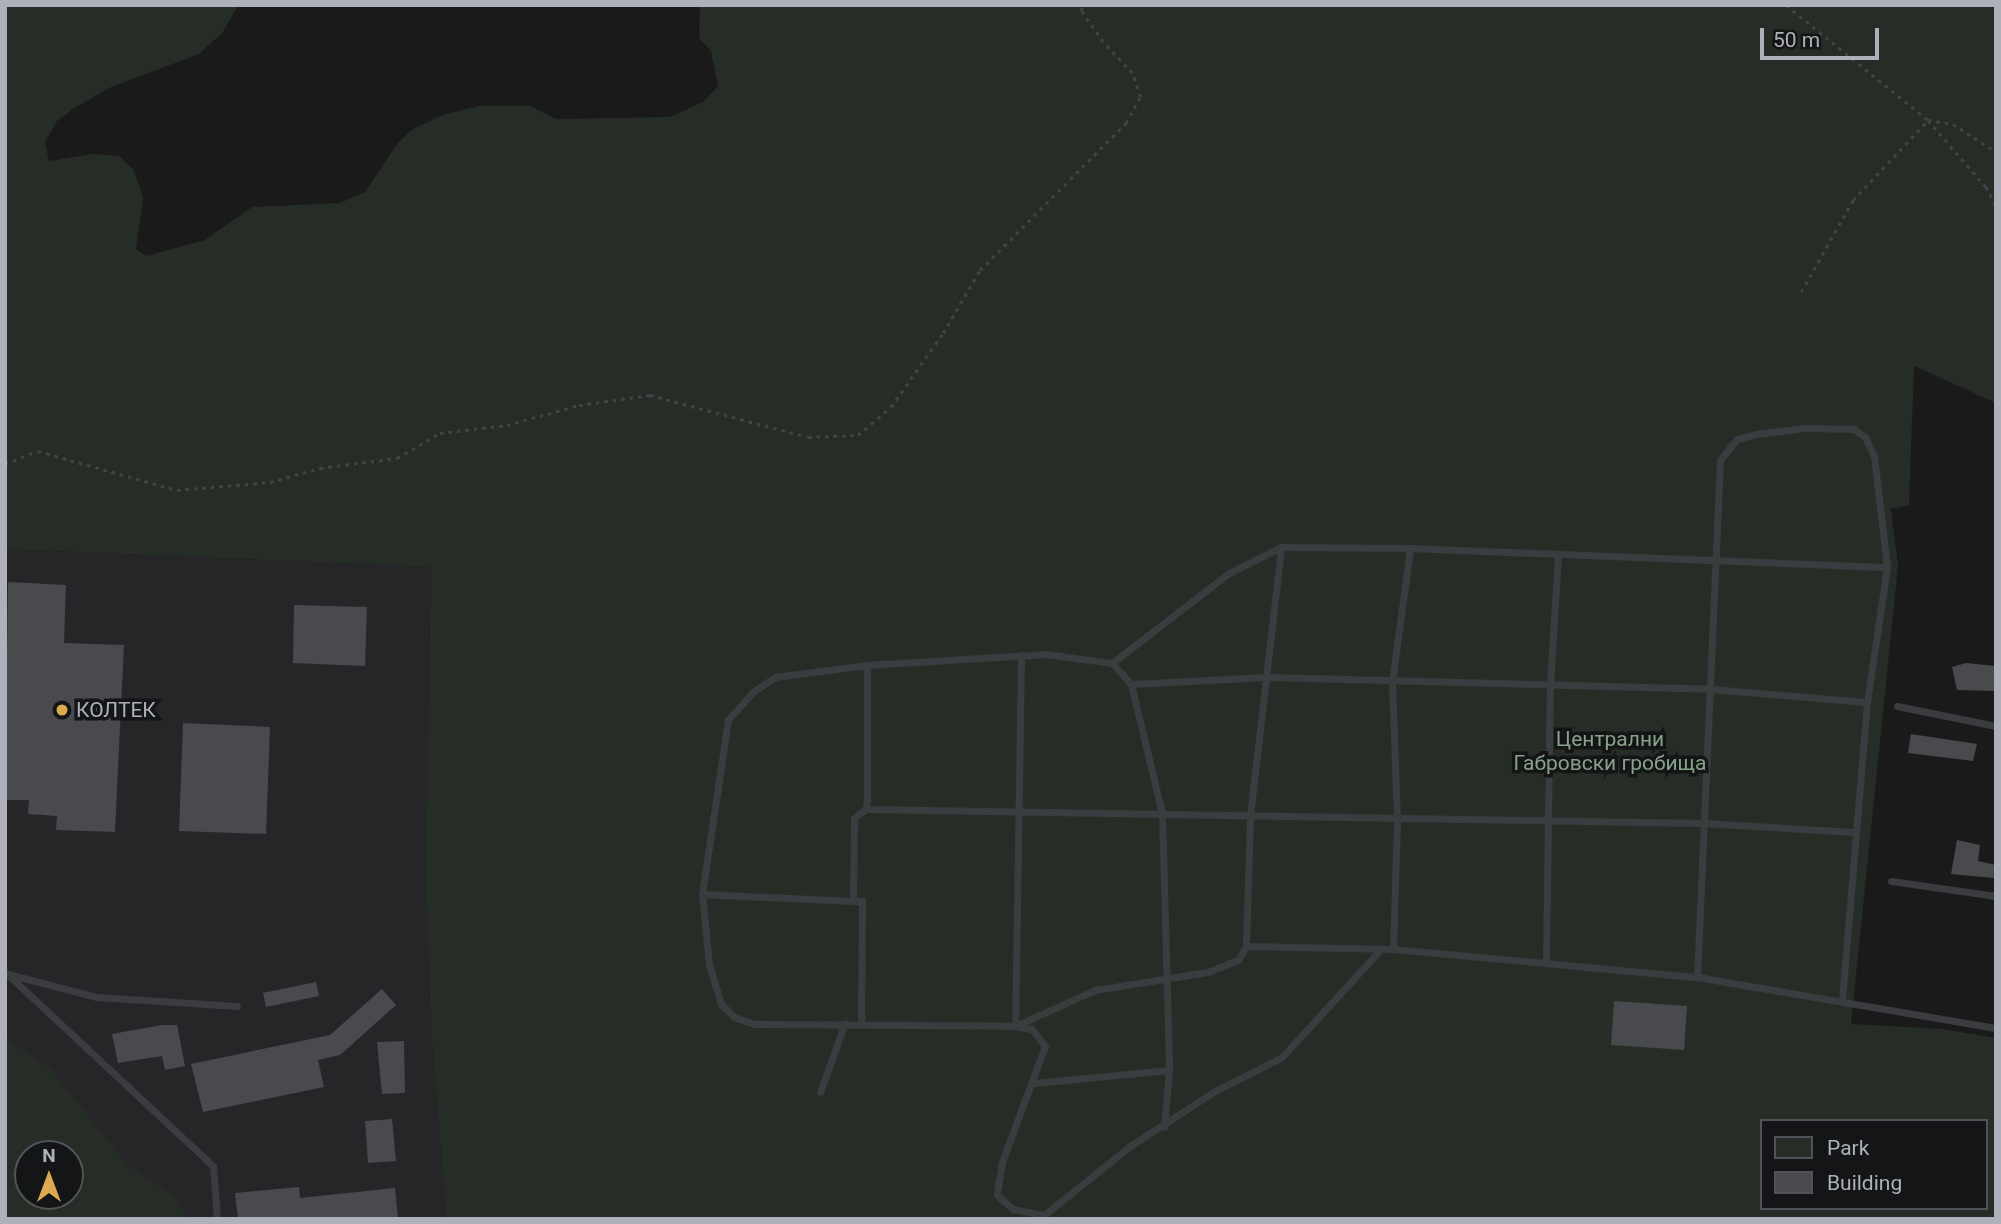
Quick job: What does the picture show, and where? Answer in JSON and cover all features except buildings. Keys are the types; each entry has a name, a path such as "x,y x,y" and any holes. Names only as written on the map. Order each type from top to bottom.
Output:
{"lane":[{"path":"1697,977 1720,460 1726,449 1737,439 1756,434 1828,428 1854,429 1865,437 1874,456 1887,566 1867,702 1842,1001"},
{"path":"1015,1026 1095,990 1223,967 1238,960 1246,946 1250,817 1281,547"},
{"path":"1112,663 1229,573 1281,547 1410,548 1887,566"},
{"path":"1393,949 1396,819 1392,682 1410,548"},
{"path":"1546,961 1550,685 1558,555"},
{"path":"1015,1026 1021,655"},
{"path":"1164,1126 1168,1070 1162,813 1131,684 1112,663 1071,655 1021,655 867,665 775,677 753,692 728,720 702,894 709,964 721,1004 734,1017 754,1024 1015,1026 1032,1030 1045,1046 1034,1083 1002,1162 997,1195 1013,1209 1044,1215 1130,1146 1164,1126 1215,1091 1282,1057 1381,949"},
{"path":"866,809 867,665"},
{"path":"1131,684 1266,677 1710,689 1867,702"},
{"path":"1897,706 1996,726"},
{"path":"853,901 854,818 866,809 1017,809 1250,817 1703,823 1855,832"},
{"path":"1891,881 1996,896"},
{"path":"702,894 862,901 861,1023"},
{"path":"1246,946 1393,949 1697,977 1996,1028"},
{"path":"6,973 97,996 237,1006"},
{"path":"6,973 213,1166 217,1219"},
{"path":"820,1092 845,1023"},
{"path":"1034,1083 1168,1070"}],"path":[{"path":"5,464 38,451 177,490 270,482 320,468 397,457 440,433 507,425 579,405 650,394 808,437 858,435 891,407 943,332 980,270 1126,123 1140,97 1132,73 1103,42 1081,11 1082,5"},
{"path":"1786,5 1928,120 1986,187 1996,206"},
{"path":"1928,120 1953,124 1996,152"},
{"path":"1801,292 1853,200 1928,120"}],"shaded area":[{"path":"5,549 431,567 425,872 431,1029 446,1219 5,1219"}],"green space":[{"name":"Централни Габровски гробища","path":"5,5 238,5 223,32 199,54 111,87 76,107 57,121 45,142 49,161 93,154 119,156 133,169 143,197 136,249 146,256 205,240 252,207 340,203 365,192 397,144 413,129 445,114 480,106 530,106 556,119 670,117 703,102 718,86 711,51 699,38 700,5 1996,5 1996,403 1914,366 1909,505 1891,509 1898,566 1851,1024 1942,1029 1996,1038 1996,1219 446,1219 431,1029 425,872 431,567 5,549"},
{"path":"5,1037 51,1069 129,1167 176,1197 187,1219 5,1219"}],"place":[{"name":"КОЛТЕК","path":"62,710"}]}
